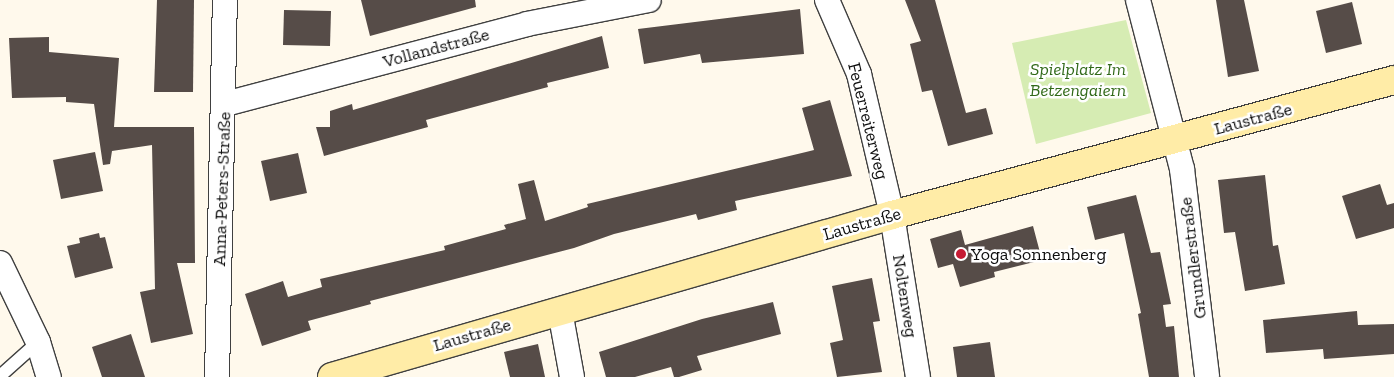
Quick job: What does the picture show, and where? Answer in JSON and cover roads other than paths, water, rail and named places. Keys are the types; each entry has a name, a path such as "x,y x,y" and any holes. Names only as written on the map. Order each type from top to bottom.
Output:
{"street":[{"name":"Anna-Peters-Straße","path":"217,377 225,104 225,0"},
{"name":"Vollandstraße","path":"225,104 528,24 649,0"},
{"name":"Feuerreiterweg","path":"827,0 860,74 892,215"},
{"name":"Grundlerstraße","path":"1138,0 1182,169 1206,377"},
{"name":"Laustraße","path":"348,374 892,215 1394,80"},
{"name":"Noltenweg","path":"892,215 918,377"},
{"path":"0,263 38,342 49,377"},
{"path":"560,311 572,377"}],"lane":[{"path":"0,376 38,342"}],"place":[{"name":"Yoga Sonnenberg","path":"961,254"}],"park label":[{"name":"Spielplatz Im Betzengaiern","path":"1078,80"}]}
